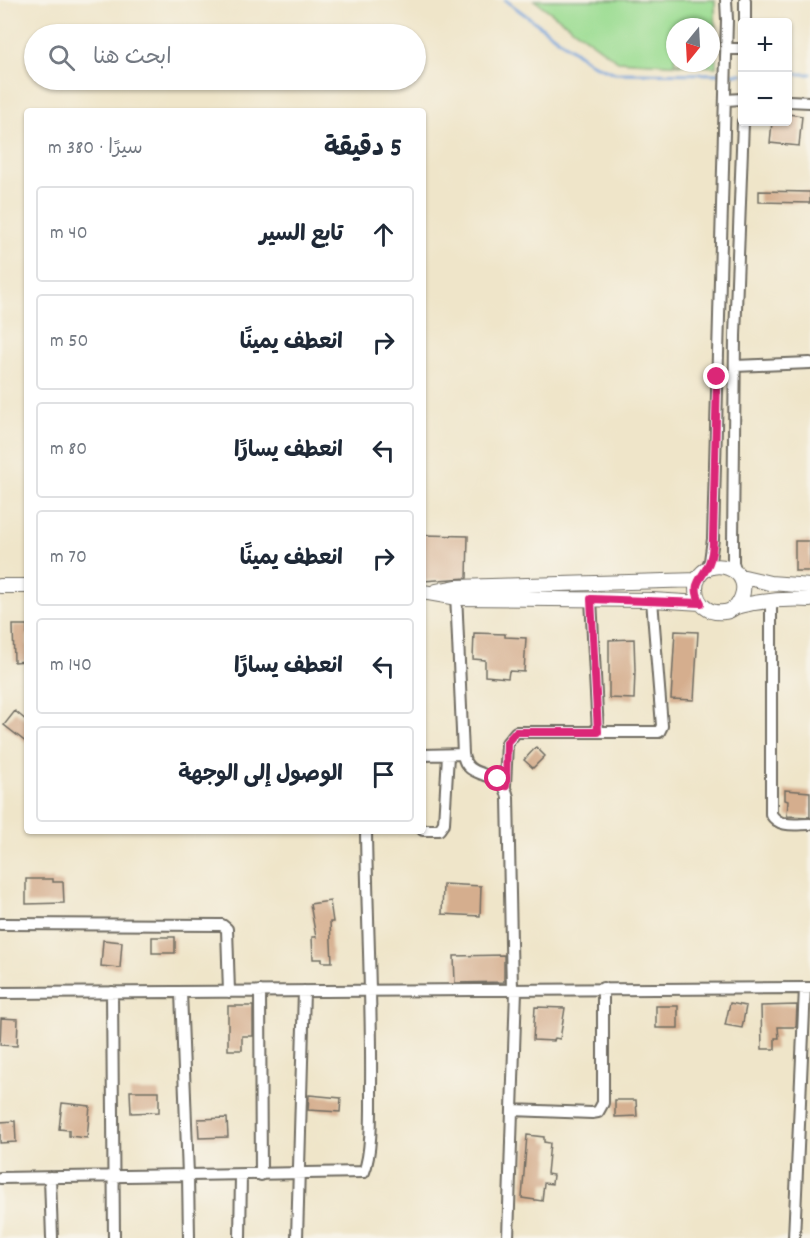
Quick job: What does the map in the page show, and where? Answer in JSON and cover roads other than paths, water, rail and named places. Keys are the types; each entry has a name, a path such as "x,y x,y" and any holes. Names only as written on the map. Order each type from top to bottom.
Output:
{"main road":[{"path":"456,592 701,575 717,566 730,568 738,574 770,583 810,586"},
{"path":"736,607 744,592 738,574"},
{"path":"701,575 697,596 707,609 722,613 736,607 771,601 810,600"},
{"path":"0,586 24,586"},
{"path":"426,592 701,603"}],"street":[{"path":"701,575 710,561 713,539 726,100 726,0"},
{"path":"745,0 746,18"},
{"path":"726,50 738,49"},
{"path":"726,100 738,99"},
{"path":"792,101 810,102"},
{"path":"738,574 733,552 735,366 743,126"},
{"path":"735,366 810,363"},
{"path":"456,592 464,760 472,769 498,779 506,786"},
{"path":"591,599 598,732"},
{"path":"508,1238 514,990 506,786 507,742 516,732 657,733 662,726 651,600"},
{"path":"771,601 771,814 774,819 785,824 810,824"},
{"path":"426,755 463,754"},
{"path":"426,830 439,830 444,824 447,755"},
{"path":"0,1178 364,1172 371,1109 372,1050 366,834"},
{"path":"0,924 222,925 227,929 229,992"},
{"path":"512,1110 592,1113 600,1110 603,1103 603,988"},
{"path":"0,993 807,988 794,1238"},
{"path":"260,991 261,1175"},
{"path":"297,1238 304,991"},
{"path":"112,992 114,1238"},
{"path":"181,992 189,1238"},
{"path":"240,1238 241,1175"},
{"path":"50,1177 52,1238"}],"waterway":[{"path":"505,0 592,64 615,73 723,74"},
{"path":"729,74 738,74"},
{"path":"792,74 810,74"}]}
